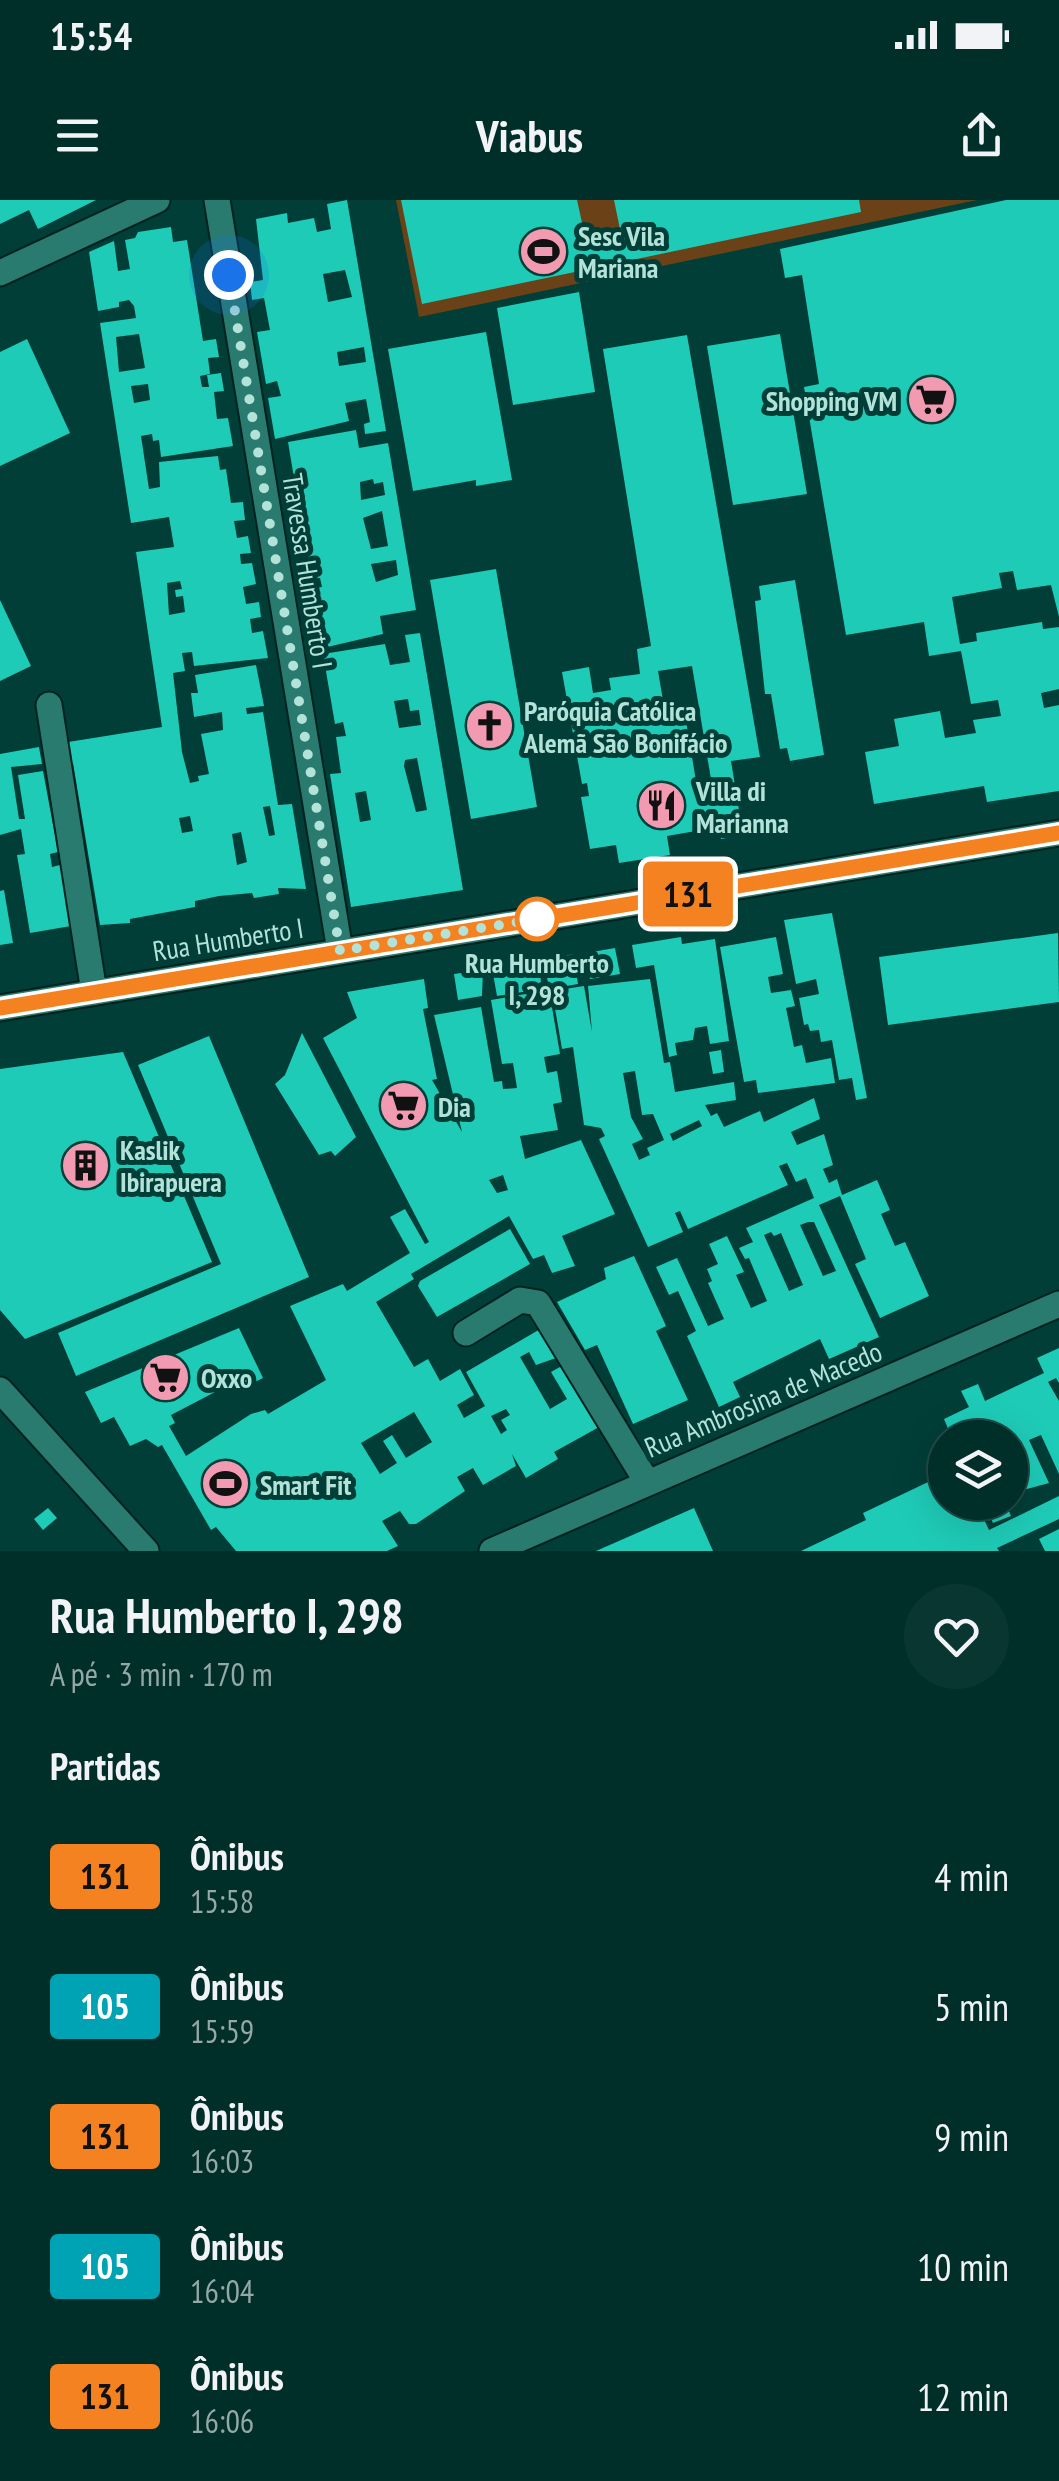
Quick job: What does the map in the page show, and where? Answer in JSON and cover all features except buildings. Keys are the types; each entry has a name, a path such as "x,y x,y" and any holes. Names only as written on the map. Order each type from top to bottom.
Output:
{"street":[{"path":"0,272 157,200"},
{"name":"Travessa Humberto I","path":"217,200 340,951"},
{"path":"49,705 94,992"},
{"name":"Rua Humberto I","path":"0,1008 1059,833"},
{"path":"466,1333 520,1300 538,1303 648,1482"},
{"name":"Rua Ambrosina de Macedo","path":"492,1551 1059,1304"},
{"path":"0,1390 146,1551"}],"shaded area":[{"name":"Sesc Vila Mariana","path":"396,200 977,200 419,317"}],"bus line":[{"name":"131","path":"0,1008 1059,833"}],"place":[{"name":"Sesc Vila Mariana","path":"543,251"},
{"name":"Shopping VM","path":"932,400"},
{"name":"Paróquia Católica Alemã São Bonifácio","path":"489,726"},
{"name":"Villa di Marianna","path":"661,806"},
{"name":"Rua Humberto I, 298","path":"537,919"},
{"name":"Dia","path":"403,1106"},
{"name":"Kaslik Ibirapuera","path":"85,1165"},
{"name":"Oxxo","path":"166,1377"},
{"name":"Smart Fit","path":"225,1484"}],"route":[{"path":"229,275 340,951 537,919"}]}
